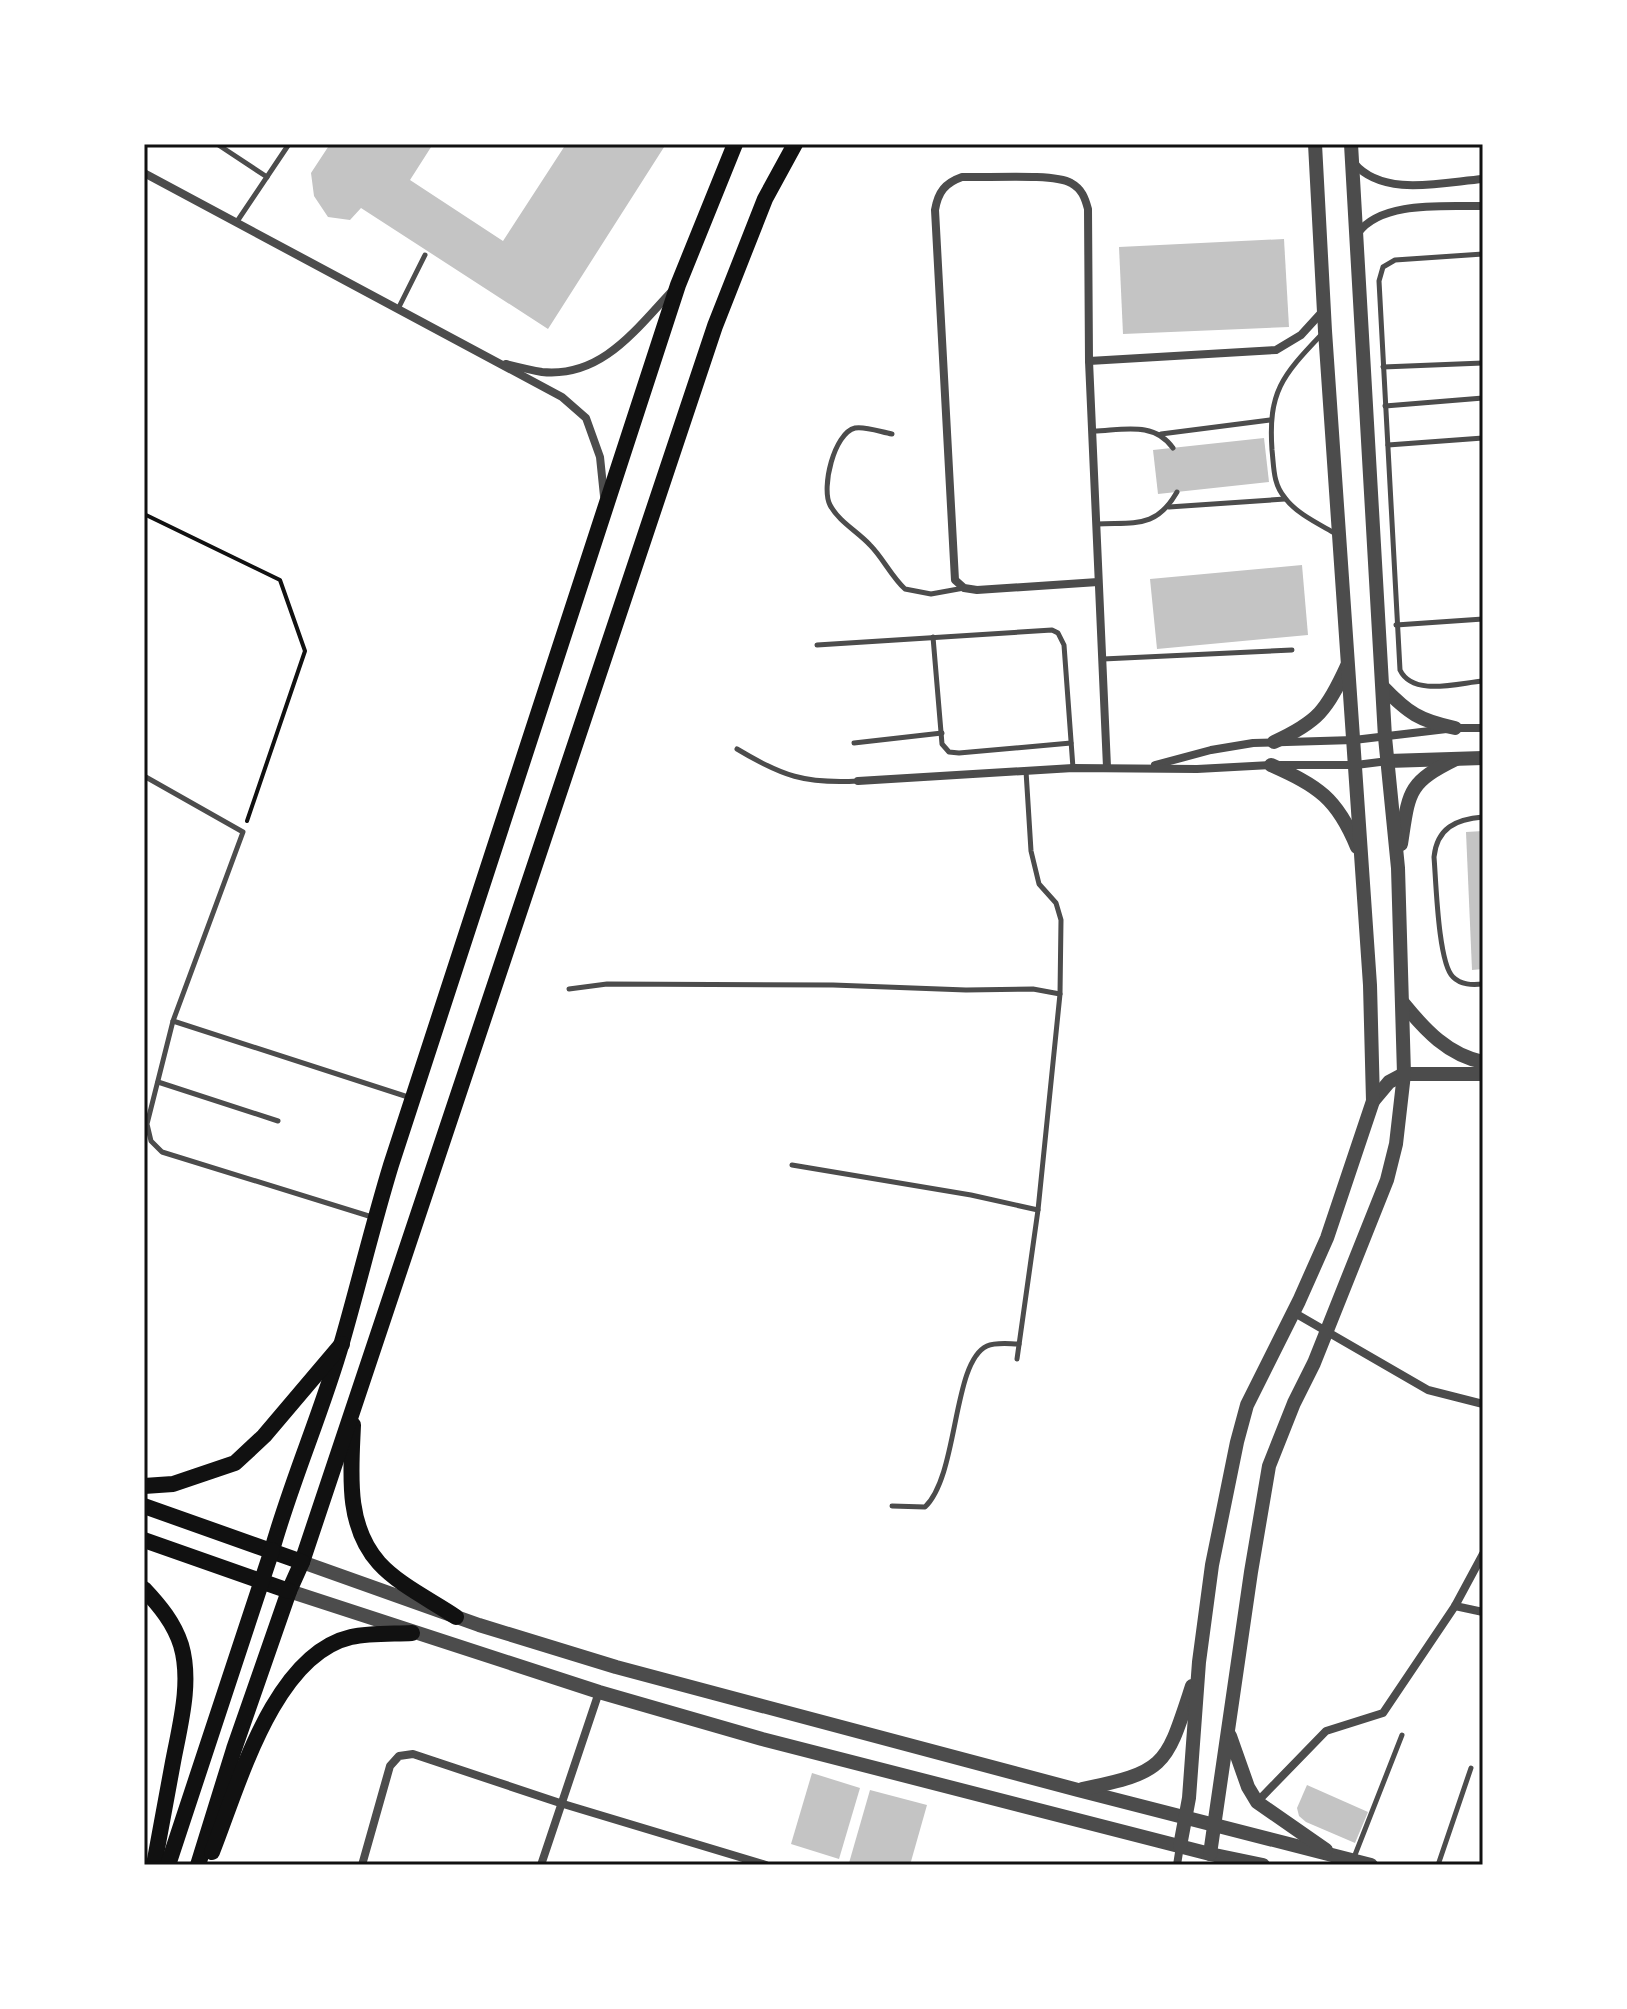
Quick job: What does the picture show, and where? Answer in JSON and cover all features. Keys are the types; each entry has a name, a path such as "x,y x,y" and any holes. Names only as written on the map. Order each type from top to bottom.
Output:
{"main road":[{"path":"168,1865 288,1495 342,1344 374,1218 678,285 735,144"},
{"path":"198,1865 234,1749 302,1562 405,1260 715,326 765,199 795,144"},
{"path":"144,1486 173,1484 235,1463 264,1436 342,1344"},
{"path":"354,1405 352,1493 358,1530 379,1563 456,1617"},
{"path":"144,1506 302,1562"},
{"path":"144,1540 289,1591"},
{"path":"144,1589 174,1627 182,1647 185,1672 184,1703 154,1865"},
{"path":"207,1865 256,1742 285,1685 320,1651 335,1643 350,1637 412,1633"}],"street":[{"path":"1177,1865 1186,1816 1199,1662 1212,1565 1247,1405 1327,1238 1373,1101 1370,985 1315,144"},
{"path":"1209,1859 1269,1466 1387,1180 1396,1144 1404,1074 1398,868 1385,737 1351,144"},
{"path":"1352,160 1360,170 1391,184 1483,179"},
{"path":"144,173 551,391 586,418 600,457 604,511"},
{"path":"1098,582 977,590 964,588 955,580 935,210 937,198 951,181 962,177 1059,179 1081,191 1088,209 1089,361 1107,767"},
{"path":"1356,237 1371,220 1392,211 1483,206"},
{"path":"493,362 544,372 576,370 604,359 678,285"},
{"path":"1089,361 1276,350 1301,335 1324,310"},
{"path":"1274,742 1305,728 1314,719 1331,700 1347,666"},
{"path":"1383,687 1410,714 1428,723 1455,728"},
{"path":"1149,767 1211,750 1274,742 1354,740 1455,728 1483,728"},
{"path":"858,781 1073,768 1197,769 1483,758"},
{"path":"1398,868 1406,813 1417,782 1428,772 1456,759"},
{"path":"1271,765 1306,781 1331,802 1344,816 1362,858"},
{"path":"1403,1003 1423,1028 1446,1047 1469,1059 1483,1062"},
{"path":"1373,1101 1389,1082 1404,1074 1483,1074"},
{"path":"1293,1312 1428,1390 1483,1404"},
{"path":"1257,1802 1326,1731 1383,1713 1455,1606 1483,1554"},
{"path":"302,1562 456,1617 616,1667 1371,1865"},
{"path":"289,1591 599,1692 762,1739 1180,1846 1209,1859 1263,1865"},
{"path":"1455,1606 1483,1612"},
{"path":"1078,1790 1139,1775 1165,1756 1174,1740 1199,1662"},
{"path":"541,1865 599,1692"},
{"path":"1229,1733 1248,1787 1257,1802 1336,1857"},
{"path":"362,1865 390,1766 399,1756 413,1754 560,1803 766,1865"}],"lane":[{"path":"217,144 267,177"},
{"path":"235,223 289,144"},
{"path":"1483,254 1395,260 1383,267 1379,281 1400,670 1407,680 1419,686 1483,681"},
{"path":"398,309 425,255"},
{"path":"1325,331 1289,369 1277,391 1270,420 1274,478 1285,499 1340,537"},
{"path":"1383,367 1483,363"},
{"path":"1385,406 1483,398"},
{"path":"1094,431 1141,429 1161,434 1270,420"},
{"path":"892,434 857,427 845,432 838,443 825,492 829,504 838,517 872,546 905,589 931,594 964,588"},
{"path":"1161,434 1173,448"},
{"path":"1388,445 1483,438"},
{"path":"1097,524 1154,519 1169,507 1177,492"},
{"path":"1169,507 1285,499"},
{"path":"1396,625 1483,619"},
{"path":"817,645 1045,629 1058,633 1064,645 1073,768"},
{"path":"933,637 945,748 954,753 1071,743"},
{"path":"1102,659 1292,650"},
{"path":"854,743 942,733"},
{"path":"737,749 794,778 829,783 858,781"},
{"path":"1017,1359 1038,1210 1060,994 1061,920 1056,903 1039,884 1031,851 1026,771"},
{"path":"144,776 243,832 173,1021 147,1124 151,1141 162,1152 374,1218"},
{"path":"1483,817 1467,818 1447,827 1435,846 1434,857 1444,962 1453,978 1461,983 1483,984"},
{"path":"569,989 607,984 833,985 1033,989 1060,994"},
{"path":"173,1021 413,1098"},
{"path":"158,1082 278,1121"},
{"path":"792,1165 971,1195 1038,1210"},
{"path":"892,1506 925,1507 936,1496 951,1451 966,1375 982,1349 991,1344 1019,1344"},
{"path":"1352,1861 1402,1735"},
{"path":"1438,1865 1471,1768"}],"path":[{"path":"144,514 280,580 305,651 243,832"}],"building":[{"path":"330,144 433,144 410,180 503,241 566,144 666,144 548,329 361,208 350,220 328,217 314,196 311,173"},
{"path":"1284,239 1289,327 1123,334 1119,247"},
{"path":"1264,438 1269,482 1158,494 1153,450"},
{"path":"1302,565 1308,635 1157,649 1150,579"},
{"path":"1483,831 1483,969 1472,970 1466,832"},
{"path":"812,1773 860,1788 839,1859 791,1844"},
{"path":"1307,1785 1368,1812 1355,1843 1299,1816 1297,1808"},
{"path":"870,1790 927,1805 910,1865 849,1863"}]}
